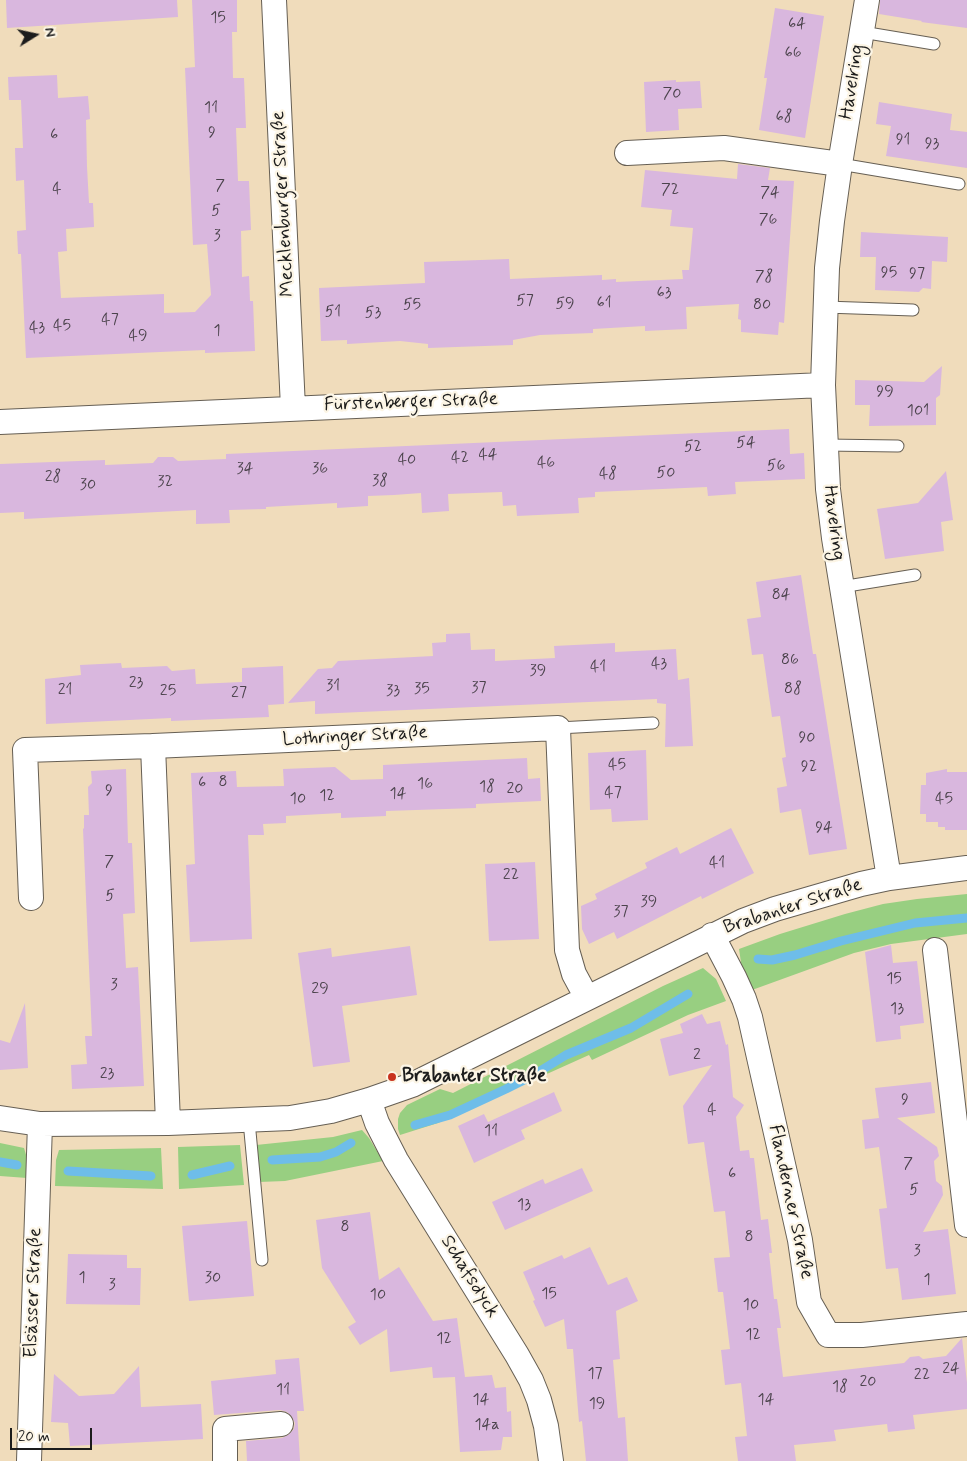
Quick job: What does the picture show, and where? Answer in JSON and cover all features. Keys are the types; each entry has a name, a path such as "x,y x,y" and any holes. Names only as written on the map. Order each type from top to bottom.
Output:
{"street":[{"name":"Mecklenburger Straße","path":"274,0 293,408"},
{"name":"Havelring","path":"867,0 840,164 827,268 823,384 828,489 841,586 889,878"},
{"path":"628,153 724,148 840,164"},
{"name":"Fürstenberger Straße","path":"0,422 823,384"},
{"path":"558,728 567,950 574,974 587,998"},
{"name":"Lothringer Straße","path":"31,898 25,750 558,728"},
{"path":"153,746 168,1123"},
{"name":"Brabanter Straße","path":"0,1118 40,1124 168,1123 290,1118 331,1111 369,1100 430,1077 712,935 775,909 853,886 889,878 967,868"},
{"name":"Flanderner Straße","path":"712,935 734,976 750,1016 800,1240 809,1302 828,1335 862,1335 967,1324"},
{"path":"935,950 967,1225"},
{"name":"Schafsdyck","path":"369,1100 377,1123 396,1160 517,1355 530,1380 539,1400 546,1426 551,1461"},
{"name":"Elsässer Straße","path":"29,1461 40,1124"},
{"path":"224,1461 225,1429 281,1424"}],"lane":[{"path":"862,32 934,44"},
{"path":"840,164 959,184"},
{"path":"825,307 913,310"},
{"path":"825,445 898,446"},
{"path":"841,586 915,575"},
{"name":"Lothringer Straße","path":"558,728 653,723"},
{"path":"249,1121 262,1260"}],"green space":[{"path":"967,894 967,934 891,944 854,953 752,990 742,969 739,949 780,934 883,904"},
{"path":"703,968 716,979 726,1001 688,1015 592,1060 589,1055 438,1123 400,1135 398,1119 400,1113 407,1105 440,1089 453,1093 663,986"},
{"path":"362,1130 383,1161 285,1181 259,1182 256,1145 333,1137"},
{"path":"0,1143 24,1148 27,1158 27,1178 0,1176"},
{"path":"240,1145 244,1185 179,1189 178,1147"},
{"path":"161,1148 163,1189 55,1186 56,1160 59,1150"}],"building":[{"path":"6,0 177,0 178,17 7,28"},
{"path":"192,0 237,0 237,32 232,32 233,78 244,78 246,128 236,128 238,181 249,181 251,230 241,231 242,277 249,276 250,301 253,301 255,351 205,353 205,350 26,358 21,254 18,254 17,231 26,230 24,180 16,181 15,148 23,148 21,100 9,100 8,77 57,75 58,98 88,96 90,119 86,120 87,167 89,203 93,203 94,227 66,229 67,251 58,252 61,298 164,294 164,313 195,312 211,295 207,244 193,245 185,68 195,67"},
{"path":"880,0 967,0 967,28 879,14"},
{"path":"775,8 824,16 805,138 759,130 767,78 764,78"},
{"path":"676,80 676,82 700,81 702,108 678,109 679,130 646,132 644,82"},
{"path":"879,102 952,114 950,130 967,132 967,168 886,156 891,126 876,124"},
{"path":"738,164 770,168 768,180 794,181 784,323 779,322 778,335 741,332 741,320 738,319 739,304 686,307 687,329 645,331 645,326 593,329 593,333 540,335 513,340 513,345 428,348 428,344 400,341 347,344 347,340 321,341 319,288 425,283 424,262 509,259 510,279 602,275 602,280 616,279 616,282 683,279 682,270 689,270 693,228 670,226 672,210 641,207 645,170 737,179"},
{"path":"861,232 948,237 947,262 932,261 931,289 923,288 919,292 875,290 876,257 860,257"},
{"path":"942,366 940,395 936,398 936,425 869,426 870,405 855,405 855,380 924,382"},
{"path":"789,429 790,454 804,453 805,479 735,482 736,494 708,496 707,487 595,492 595,497 578,498 579,513 517,516 516,505 503,506 502,492 448,494 449,511 422,513 421,493 368,496 368,506 337,508 337,503 229,510 230,523 196,524 196,510 24,519 24,512 0,513 0,464 105,460 105,465 153,463 158,457 173,457 178,461 226,459 226,454"},
{"path":"946,471 953,520 941,522 944,551 885,559 877,509 918,503"},
{"path":"801,575 813,654 816,654 847,849 809,855 801,809 780,813 777,788 787,786 782,758 786,757 780,716 772,717 763,654 752,655 747,619 761,617 756,582"},
{"path":"470,633 471,650 495,649 495,661 555,658 554,646 615,643 615,652 676,649 678,680 689,678 693,746 665,747 666,704 657,703 657,699 315,714 315,701 288,703 318,669 332,668 338,661 433,656 432,643 446,642 446,634"},
{"path":"121,663 122,668 167,666 172,671 195,669 196,684 242,682 242,668 283,666 284,704 268,705 269,717 171,721 171,718 46,724 45,679 81,675 80,665"},
{"path":"646,750 648,820 612,822 611,809 590,810 588,753"},
{"path":"527,758 528,779 540,778 541,801 476,804 476,808 386,811 386,816 341,818 341,813 286,816 286,823 263,824 264,835 248,835 252,939 190,942 186,865 195,864 191,773 236,771 237,787 284,786 283,769 335,767 351,780 383,779 383,765"},
{"path":"126,769 128,843 132,843 135,913 123,914 126,968 138,967 144,1086 72,1089 71,1065 87,1064 85,1036 92,1036 83,829 84,815 89,815 88,787 92,783 91,771"},
{"path":"947,769 947,772 967,772 967,830 945,830 945,827 938,827 938,822 926,822 926,814 920,814 921,785 926,785 926,773"},
{"path":"731,828 754,873 702,899 701,896 617,939 614,932 589,944 582,929 581,906 597,899 595,894 647,868 645,863 677,847 680,854"},
{"path":"535,862 539,939 489,941 485,864"},
{"path":"891,945 893,963 917,961 924,1023 900,1026 901,1039 876,1042 865,952"},
{"path":"410,946 417,995 342,1006 350,1062 313,1067 298,953 331,948 332,957"},
{"path":"25,1003 28,1068 0,1070 0,1040 10,1043"},
{"path":"702,1014 707,1024 720,1021 726,1045 728,1044 733,1097 744,1105 736,1117 740,1151 749,1150 750,1158 754,1158 761,1220 768,1219 772,1253 769,1253 774,1299 777,1299 781,1328 777,1328 783,1377 904,1363 910,1357 919,1356 923,1359 946,1356 962,1338 967,1383 967,1409 913,1415 915,1429 888,1432 887,1424 834,1430 836,1441 794,1445 796,1461 738,1461 735,1437 747,1436 741,1383 725,1385 721,1350 730,1349 723,1292 718,1292 714,1258 730,1257 725,1211 714,1212 704,1142 688,1144 683,1106 712,1065 669,1076 660,1039 683,1033 680,1024"},
{"path":"931,1082 935,1113 897,1118 937,1147 939,1156 934,1161 936,1181 942,1186 943,1195 923,1232 948,1229 956,1294 902,1300 898,1268 886,1269 879,1209 887,1208 879,1147 865,1149 862,1120 879,1118 875,1088"},
{"path":"554,1092 562,1111 521,1130 525,1139 474,1163 458,1126 484,1114 488,1122"},
{"path":"582,1168 593,1191 505,1230 492,1202 543,1179 545,1184"},
{"path":"370,1212 379,1280 399,1267 433,1321 457,1318 465,1377 492,1375 495,1388 506,1387 507,1412 511,1411 512,1437 503,1437 501,1450 460,1452 455,1377 433,1378 432,1367 390,1372 387,1329 360,1345 348,1327 356,1322 322,1268 316,1220"},
{"path":"247,1221 254,1296 189,1301 182,1226"},
{"path":"590,1247 608,1285 627,1277 638,1301 616,1311 620,1359 613,1360 618,1418 625,1417 628,1461 586,1461 582,1421 579,1422 573,1349 567,1349 564,1319 545,1327 523,1272 562,1255 564,1259"},
{"path":"68,1254 127,1255 127,1268 141,1268 140,1305 66,1304"},
{"path":"299,1358 304,1411 297,1411 300,1461 247,1461 246,1441 282,1438 294,1429 295,1423 287,1412 280,1410 214,1415 211,1381 276,1374 275,1360"},
{"path":"139,1366 141,1407 201,1404 203,1439 70,1446 68,1423 51,1422 54,1374 79,1396 114,1394"}],"waterway":[{"path":"758,959 772,960 795,955 841,941 915,923 967,918"},
{"path":"415,1125 450,1115 506,1089 532,1076 566,1055 631,1028 688,994"},
{"path":"272,1160 320,1157 336,1152 351,1143"},
{"path":"0,1162 17,1165"},
{"path":"192,1175 230,1166"},
{"path":"68,1171 151,1176"}],"place":[{"name":"Brabanter Straße","path":"392,1077"}]}
